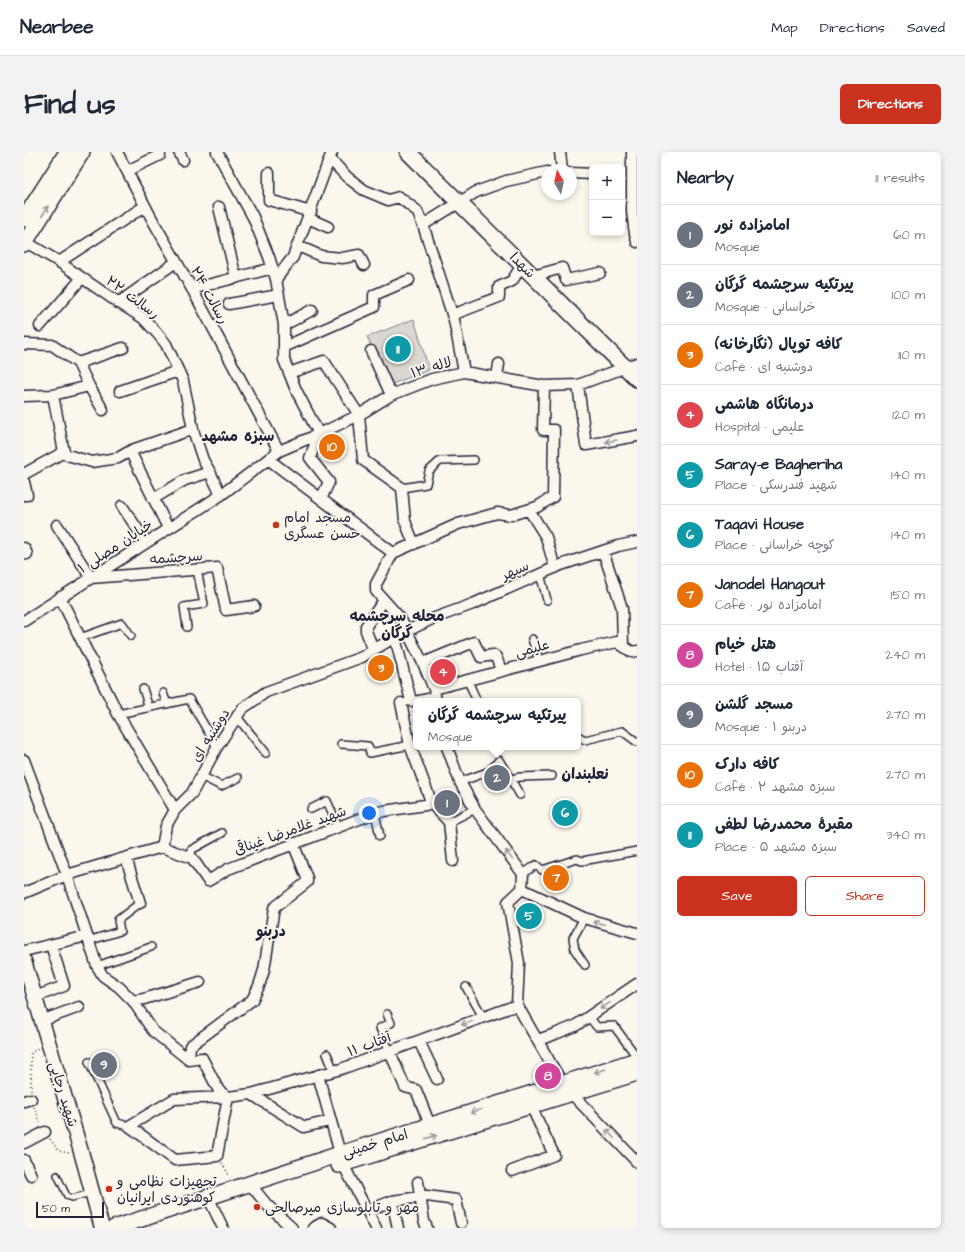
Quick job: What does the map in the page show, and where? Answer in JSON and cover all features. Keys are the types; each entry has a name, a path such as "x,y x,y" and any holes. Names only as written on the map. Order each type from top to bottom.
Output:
{"main road":[{"path":"24,219 67,152"},
{"path":"25,243 82,152"},
{"name":"شهدا","path":"408,152 522,265 631,365 637,379"},
{"name":"شهید رجایی","path":"24,961 82,1155 102,1228"},
{"name":"امام خمینی","path":"114,1228 341,1159 531,1106 637,1058"},
{"name":"امام خمینی","path":"341,1159 430,1125 637,1073"},
{"name":"امام خمینی","path":"140,1228 212,1205 247,1188"}],"street":[{"name":"۲۴ رسالت","path":"117,152 279,451"},
{"path":"217,152 253,217 276,280 284,324 284,360 296,390 319,434 310,458 329,482 321,499"},
{"path":"560,152 561,164"},
{"path":"632,152 627,179 637,242"},
{"path":"127,171 160,155"},
{"path":"276,280 293,258 332,156"},
{"path":"332,156 347,177 364,190 388,200 399,197 417,211 423,225 453,318 464,372"},
{"path":"269,173 269,200 310,215 328,227"},
{"path":"423,225 476,192 506,181 541,173"},
{"path":"577,173 589,174"},
{"path":"58,262 145,206"},
{"path":"219,207 236,278"},
{"name":"۲۲ رسالت","path":"25,243 58,262 118,303 143,318 157,332 166,344 183,381 193,429 203,460 221,495"},
{"path":"298,246 321,256 342,258 360,255 364,265"},
{"path":"118,303 176,262"},
{"path":"453,318 499,297 499,287 512,281 522,265"},
{"path":"192,289 272,268"},
{"path":"534,276 562,268 566,280 600,274"},
{"path":"40,326 82,278"},
{"path":"284,347 374,307 374,295 409,280"},
{"path":"229,304 279,295"},
{"path":"284,324 312,310"},
{"path":"24,344 52,345 78,363 103,410"},
{"path":"78,363 123,348"},
{"path":"371,351 391,395"},
{"path":"290,373 324,361 359,415 363,460 402,488 426,484 429,471 440,461 474,460"},
{"path":"497,377 499,364"},
{"name":"لاله ۱۳","path":"268,460 279,451 359,415 391,395 432,379 464,372 544,386 578,385 631,365"},
{"path":"120,391 178,370"},
{"path":"578,385 586,445 637,436"},
{"path":"24,396 54,395 89,386"},
{"path":"435,696 424,663 400,618 376,591 376,584 393,554 458,524 497,513 511,515 529,510 553,497 554,430 542,430 544,386"},
{"path":"54,395 64,452 67,455 92,462 118,458 130,451 193,429"},
{"path":"130,451 168,528"},
{"path":"24,474 64,452"},
{"path":"268,460 393,554"},
{"name":"خیابان مصلی ۱","path":"24,620 221,495 268,460"},
{"path":"153,498 185,480 210,472"},
{"path":"24,482 27,495 24,495"},
{"path":"402,488 405,521 414,544"},
{"path":"122,506 146,542"},
{"path":"529,510 546,537 555,568"},
{"path":"57,525 90,578"},
{"name":"سپهر","path":"406,631 432,619 473,604 555,568 603,551 637,542"},
{"path":"603,551 622,608 623,646"},
{"name":"سرچشمه","path":"90,578 217,568 226,610 254,606"},
{"path":"187,627 184,607 204,604 197,570"},
{"path":"540,574 547,600"},
{"path":"60,597 118,714 175,810"},
{"path":"373,649 366,631 366,626 384,600"},
{"path":"80,638 122,623 131,636"},
{"name":"دوشنبه ای","path":"162,847 166,826 175,810 192,792 217,747 242,709 266,692 362,657 373,649 406,631"},
{"path":"395,637 406,702 410,745 432,804 449,822 452,861"},
{"path":"532,639 539,661"},
{"path":"424,663 474,642 481,657 493,655 496,657 501,670"},
{"name":"علیمی","path":"435,696 468,680 501,670 617,642 632,652 637,652"},
{"path":"468,680 476,698"},
{"path":"143,689 149,708"},
{"path":"163,693 167,704"},
{"path":"118,714 189,699 217,747"},
{"path":"406,702 413,701"},
{"path":"237,717 266,752"},
{"path":"581,738 585,740 622,731 637,742"},
{"path":"341,744 368,746 370,753 410,745"},
{"path":"448,750 460,782 476,809 523,874 522,889 508,902 519,963 517,1005 567,1090 637,1162"},
{"path":"24,760 67,876 97,966 104,976 119,987 133,1001 153,1031 189,1060 202,1058 219,1091 228,1097 218,1156 175,1160 129,1126 117,1123 88,1062"},
{"path":"460,782 490,770 499,760 520,795"},
{"path":"201,776 221,786 238,778"},
{"path":"511,779 520,777 552,776"},
{"path":"311,809 327,800 339,828"},
{"name":"شهید غلامرضا غیناقی","path":"192,858 208,881 228,869 293,843 339,828 375,813 432,804"},
{"path":"449,822 476,809"},
{"path":"375,813 380,836"},
{"path":"24,893 67,876 162,847 192,858 191,850 222,832"},
{"path":"189,1060 190,1046 252,1000 259,986 264,970 274,908 307,882 307,878 293,843"},
{"path":"523,874 536,865 542,870 577,859 582,861 637,852"},
{"path":"24,951 120,931 118,920 140,903 126,858"},
{"path":"522,889 584,918 637,933"},
{"path":"584,918 573,938 575,950 585,965"},
{"path":"35,997 64,986 52,945"},
{"path":"97,966 151,947"},
{"path":"133,1001 200,982"},
{"path":"538,1040 575,1026 637,984"},
{"path":"466,987 483,1017"},
{"name":"آفتاب ۱۱","path":"129,1126 174,1099 228,1097 251,1094 334,1071 517,1005"},
{"path":"41,1021 79,1007"},
{"path":"386,1014 391,1023 380,1028 405,1087 416,1090 430,1125"},
{"path":"589,1017 597,1027 614,1026 637,1058"},
{"path":"419,1040 437,1079"},
{"path":"327,1054 334,1071"},
{"path":"318,1075 341,1159 376,1228"},
{"path":"251,1094 304,1127 330,1121"},
{"path":"512,1171 554,1155 531,1106"},
{"path":"24,1143 45,1132"},
{"path":"24,1160 31,1175"},
{"path":"418,1182 419,1198 427,1228"},
{"path":"247,1188 292,1228"},
{"path":"367,1211 392,1202 428,1196 456,1200 461,1223"},
{"path":"392,1202 398,1228"},
{"path":"212,1205 223,1228"},
{"path":"314,1228 322,1223 332,1228"}],"lane":[{"path":"57,1175 67,1196 72,1198 92,1193"}],"path":[{"path":"48,1042 31,1053 27,1100 45,1132 59,1151 82,1155"},
{"path":"218,1156 247,1188"}],"shaded area":[{"path":"414,319 429,370 389,385 367,337"}],"place":[{"name":"مقبرهٔ محمدرضا لطفی","path":"398,349"},
{"name":"کافه دارک","path":"332,447"},
{"name":"مسجد امام حسن عسگری","path":"276,525"},
{"name":"کافه توپال (نگارخانه)","path":"381,668"},
{"name":"درمانگاه هاشمی","path":"443,672"},
{"name":"پیرتکیه سرچشمه گرگان","path":"497,778"},
{"name":"امامزاده نور","path":"447,803"},
{"name":"Taqavi House","path":"565,813"},
{"name":"Janodel Hangout","path":"556,878"},
{"name":"Saray-e Bagheriha","path":"529,916"},
{"name":"مسجد گلشن","path":"104,1065"},
{"name":"هتل خیام","path":"548,1076"},
{"name":"تجهیزات نظامی و کوهنوردی ایرانیان","path":"109,1189"},
{"name":"مهر و تابلوسازی میرصالحی","path":"257,1207"}],"district":[{"name":"سبزه مشهد","path":"238,436"},
{"name":"محله سرچشمه گرگان","path":"397,624"},
{"name":"نعلبندان","path":"585,774"},
{"name":"دربنو","path":"271,931"}]}
